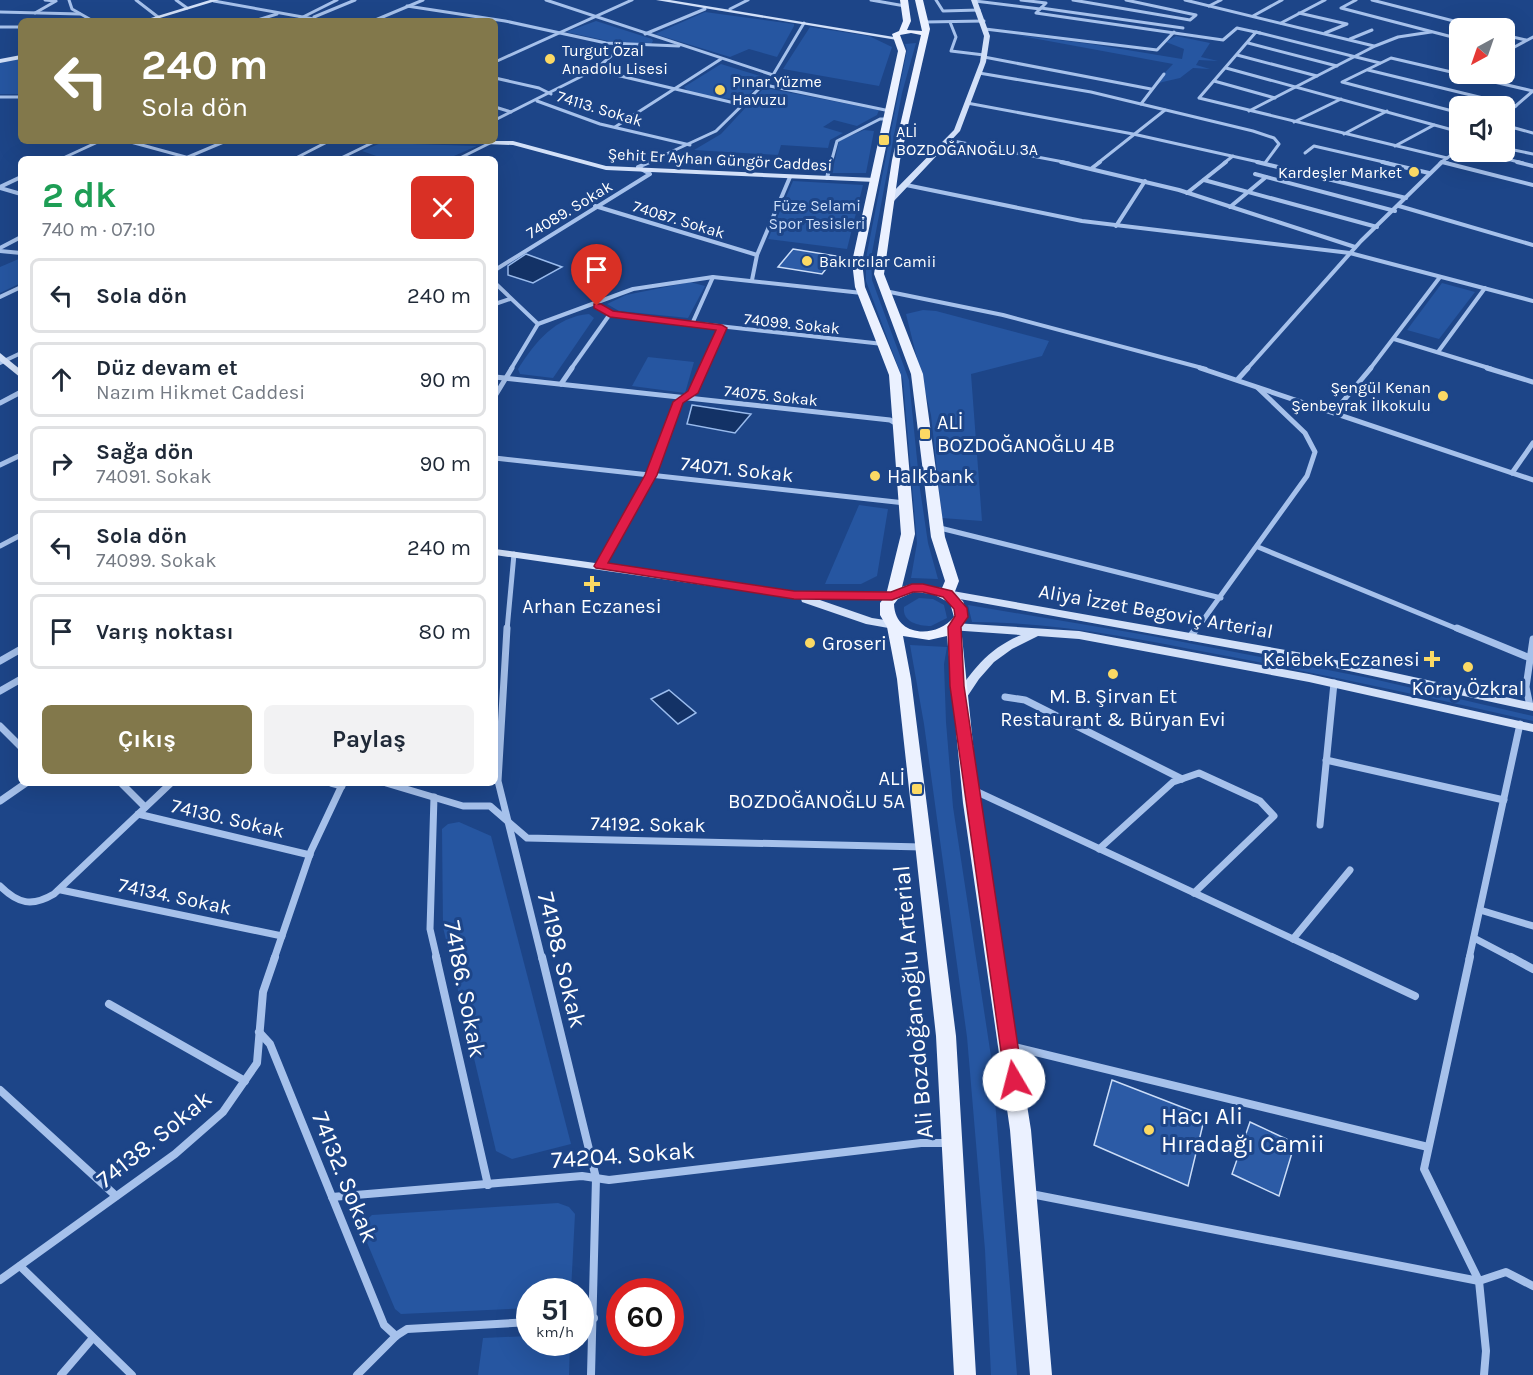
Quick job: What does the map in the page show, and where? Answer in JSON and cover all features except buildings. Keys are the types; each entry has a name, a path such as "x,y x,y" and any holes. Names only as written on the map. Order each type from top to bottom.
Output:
{"main road":[{"path":"154,18 215,0"},
{"path":"659,0 705,9 912,37"},
{"path":"679,0 912,37"},
{"path":"894,625 885,610 892,596 908,534 896,375 862,293 857,262 903,51 925,22 919,0"},
{"path":"890,200 957,131 984,56 984,25 974,1"},
{"path":"905,3 912,37 900,141 879,274 917,374 936,527 952,581 947,594"},
{"path":"0,61 18,58"},
{"name":"Şehit Er Ayhan Güngör Caddesi","path":"498,142 513,143 606,168 875,180"},
{"path":"2,360 18,373"},
{"path":"498,552 794,595 892,596 912,588 923,588 947,594 961,608 962,617 954,627 939,635 914,635 894,625 870,621 794,595"},
{"name":"Aliya İzzet Begoviç Arterial","path":"947,594 1308,658 1531,706"},
{"name":"Ali Bozdoğanoğlu Arterial","path":"894,625 904,679 946,1036 966,1375"},
{"path":"954,627 959,700 970,789 1009,1046 1026,1193 1041,1375"},
{"name":"Aliya İzzet Begoviç Arterial","path":"954,627 1078,635 1334,683 1533,728"},
{"path":"959,700 979,668 1006,645 1038,632"}],"street":[{"path":"34,14 56,0 45,0"},
{"path":"69,0 72,9 87,18"},
{"path":"136,0 158,17"},
{"path":"176,0 188,9"},
{"path":"215,0 310,18"},
{"path":"300,16 337,0"},
{"path":"262,18 272,14 316,17 355,0"},
{"path":"380,18 423,0"},
{"path":"546,0 679,46 773,75"},
{"path":"498,60 632,0"},
{"path":"730,9 748,0"},
{"path":"872,0 905,3"},
{"path":"936,0 943,12 979,10"},
{"path":"1021,0 1046,3 1036,13 1222,40 1239,27 1380,63"},
{"path":"1073,0 1190,20 1196,15 1126,0"},
{"path":"1185,0 1375,46"},
{"path":"1209,6 1221,0"},
{"path":"1253,16 1282,0"},
{"path":"1281,23 1325,0"},
{"path":"1356,0 1341,8 1449,36"},
{"path":"1372,0 1449,20"},
{"path":"974,1 1183,28"},
{"path":"407,6 485,18"},
{"path":"645,34 705,9"},
{"path":"0,12 80,14"},
{"path":"1299,13 1347,24 1324,33"},
{"path":"1090,21 1096,16"},
{"path":"498,20 606,43 679,46"},
{"path":"925,22 984,25 1157,50 1174,32"},
{"path":"950,22 956,37 951,51 1151,89"},
{"path":"644,171 638,167 690,146 716,131 765,85 804,23"},
{"path":"0,27 18,27"},
{"path":"1349,40 1372,30"},
{"path":"1261,33 1256,32 1199,98 1447,158"},
{"path":"1249,111 1375,46 1398,37 1418,36 1431,32"},
{"path":"1515,47 1533,37"},
{"path":"1515,38 1533,44"},
{"path":"1248,43 1337,67"},
{"path":"498,119 551,94 594,70 625,44"},
{"path":"1237,55 1317,77"},
{"path":"1367,70 1516,106 1533,91 1391,58 1342,82 1449,110"},
{"path":"615,127 721,59"},
{"path":"1226,68 1449,129"},
{"path":"594,70 673,91 743,105"},
{"path":"979,73 996,74 1141,104 1274,138 1279,144 1265,163"},
{"path":"1141,104 1164,74"},
{"name":"74113. Sokak","path":"498,79 539,88 551,94"},
{"path":"1214,81 1275,98"},
{"path":"765,85 889,115"},
{"path":"1526,96 1533,97"},
{"path":"0,99 18,97"},
{"path":"1294,122 1341,99"},
{"name":"74113. Sokak","path":"537,101 615,127 690,146"},
{"path":"967,103 1061,118 1136,134 1406,198"},
{"path":"498,108 512,112"},
{"path":"1092,168 1165,110"},
{"path":"1343,134 1387,111"},
{"path":"827,178 837,141 889,115"},
{"path":"1395,146 1434,124"},
{"path":"1515,128 1533,133"},
{"path":"948,140 1092,168 1145,181 1355,247"},
{"path":"68,156 94,144"},
{"path":"138,144 181,156"},
{"path":"192,156 219,144"},
{"path":"300,156 323,144"},
{"path":"345,156 370,144"},
{"path":"464,156 488,144"},
{"path":"1305,153 1314,146 1429,173"},
{"path":"1515,150 1533,154"},
{"path":"1187,193 1233,156"},
{"path":"1238,379 1355,247 1395,211 1429,173 1447,158"},
{"path":"1515,161 1533,166"},
{"path":"1442,162 1533,185"},
{"name":"74089. Sokak","path":"498,268 650,174 644,171"},
{"path":"1255,174 1395,211"},
{"path":"752,280 757,255 790,177"},
{"path":"1230,207 1251,192 1266,177"},
{"path":"0,187 18,178"},
{"path":"1204,180 1377,227"},
{"path":"1116,226 1145,181"},
{"path":"906,185 1030,212 1116,226 1350,253 1533,301"},
{"path":"0,187 18,193"},
{"name":"74087. Sokak","path":"595,206 757,255"},
{"path":"1399,206 1533,245"},
{"path":"0,249 18,239"},
{"path":"0,249 18,252"},
{"path":"498,391 538,324 657,284 713,276 862,293"},
{"path":"692,324 713,276"},
{"path":"1335,412 1440,277"},
{"path":"498,286 538,324"},
{"path":"0,297 18,288"},
{"path":"1438,352 1485,288"},
{"path":"885,291 1003,315 1238,379 1533,480"},
{"path":"498,303 510,299"},
{"name":"74099. Sokak","path":"594,304 610,314 884,344"},
{"path":"561,384 610,314"},
{"path":"600,566 651,475 678,402 693,393 722,328"},
{"path":"1394,339 1533,382"},
{"path":"2,360 18,354"},
{"name":"74075. Sokak","path":"498,377 890,420 899,426"},
{"path":"1191,637 1307,476 1315,452 1305,433 1255,385"},
{"path":"0,403 18,394"},
{"path":"1512,473 1533,443"},
{"path":"0,455 8,461"},
{"path":"0,465 18,456"},
{"name":"74071. Sokak","path":"498,458 905,503"},
{"path":"936,527 1221,598"},
{"path":"0,546 18,537"},
{"path":"1258,547 1530,657"},
{"name":"74198. Sokak","path":"514,554 501,702 498,781 596,1178 594,1318"},
{"path":"1531,706 1526,687 1533,639"},
{"path":"0,661 18,651"},
{"path":"0,691 18,683"},
{"path":"1320,825 1334,683"},
{"path":"1005,697 1025,700 1182,779"},
{"path":"1484,1375 1486,1351 1479,1281 1424,1169 1520,724"},
{"path":"0,726 18,744"},
{"path":"1326,760 1504,800"},
{"path":"1099,849 1173,782 1199,773 1260,801 1274,816 1194,893"},
{"path":"0,801 22,786"},
{"path":"124,786 146,807"},
{"path":"0,886 11,900 29,904 46,901 61,890 168,786"},
{"name":"74138. Sokak","path":"0,1280 175,1154 223,1112 245,1081 257,1063 263,992 310,855 341,786"},
{"name":"74192. Sokak","path":"396,786 463,806 490,806 527,838 924,847"},
{"path":"970,789 1415,996"},
{"name":"74186. Sokak","path":"434,797 430,929 488,1185"},
{"name":"74130. Sokak","path":"138,814 310,855"},
{"path":"1293,939 1350,870"},
{"name":"74134. Sokak","path":"61,890 282,936"},
{"path":"1480,910 1533,926"},
{"path":"1474,938 1533,969"},
{"path":"109,1004 245,1081"},
{"name":"74132. Sokak","path":"259,1032 270,1044 384,1325 396,1336"},
{"path":"1009,1046 1428,1147"},
{"path":"0,1090 116,1197"},
{"name":"74204. Sokak","path":"332,1197 582,1176 609,1180 921,1143 952,1143"},
{"path":"1026,1193 1479,1281 1506,1272 1533,1286"},
{"path":"20,1266 92,1339 132,1375"},
{"path":"357,1375 396,1336 407,1329 516,1323"},
{"path":"61,1375 92,1339"},
{"name":"74198. Sokak","path":"591,1375 592,1356"}],"green space":[{"path":"705,12 794,24 794,26 777,57 749,49 730,57 655,34"},
{"path":"596,21 653,41 651,44 608,41 566,32"},
{"path":"810,27 869,36 892,47 879,86 783,69"},
{"path":"1016,35 1091,44 1182,59 1184,49 1166,42 1176,36 1210,43 1201,57 1218,61 1199,60 1196,65 1210,69 1193,68 1180,78 1154,84 1173,64"},
{"path":"916,43 902,93 871,258 872,280 909,380 920,489 928,543 938,579 911,578 917,543 903,380 866,281 866,258 907,50 905,44"},
{"path":"18,60 18,94 0,94 0,63"},
{"path":"721,64 760,76 756,87 750,94 731,99 689,92 684,87"},
{"path":"771,89 879,110 877,115 857,126 834,120 823,127 843,133 830,140 828,148 781,145 778,155 694,150 721,134 762,90"},
{"path":"864,130 874,131 866,173 832,173 839,141"},
{"path":"379,144 477,146 454,156 376,156 362,151"},
{"name":"Füze Selami Spor Tesisleri","path":"793,181 863,185 847,249 768,239"},
{"path":"18,259 18,284 0,293 0,267"},
{"path":"690,282 705,286 688,318 619,311 607,304 626,295"},
{"path":"1442,283 1475,292 1439,339 1407,330"},
{"path":"923,310 936,311 1049,341 1042,356 971,374 982,521 942,518 931,415 906,314"},
{"path":"589,314 594,318 553,378 520,374 518,369 531,349 547,332 566,320"},
{"path":"648,357 694,362 685,393 632,386"},
{"path":"859,505 888,509 877,576 861,584 825,584"},
{"path":"919,598 933,599 944,605 947,618 931,626 916,624 908,620 904,607"},
{"path":"968,605 1152,636 1369,678 1533,716 1533,721 1335,678 1125,637 1064,628 972,622"},
{"path":"910,645 947,647 944,664 946,722 953,807 992,1063 1017,1375 991,1375 985,1250 967,1037 924,724"},
{"path":"459,822 491,836 571,1144 512,1159 496,1151 443,927 442,829 448,824"},
{"path":"558,1203 569,1207 575,1214 572,1278 516,1278 516,1309 401,1314 395,1309 360,1226 372,1215"},
{"path":"516,1337 516,1356 570,1356 569,1375 478,1375 483,1338"}],"shaded area":[{"path":"526,254 562,267 533,283 508,275 508,266"},
{"path":"692,405 751,414 735,433 687,424"},
{"path":"669,690 696,713 678,724 651,699"}],"place":[{"name":"Turgut Özal Anadolu Lisesi","path":"550,59"},
{"name":"Pınar Yüzme Havuzu","path":"720,90"},
{"name":"ALİ BOZDOĞANOĞLU 3A","path":"884,140"},
{"name":"Kardeşler Market","path":"1414,172"},
{"name":"Bakırcılar Camii","path":"807,261"},
{"name":"Şengül Kenan Şenbeyrak İlkokulu","path":"1443,396"},
{"name":"ALİ BOZDOĞANOĞLU 4B","path":"925,434"},
{"name":"Halkbank","path":"875,476"},
{"name":"Arhan Eczanesi","path":"592,584"},
{"name":"Groseri","path":"810,643"},
{"name":"Kelebek Eczanesi","path":"1432,659"},
{"name":"Koray Özkral","path":"1468,667"},
{"name":"M. B. Şirvan Et Restaurant & Büryan Evi","path":"1113,674"},
{"name":"ALİ BOZDOĞANOĞLU 5A","path":"917,789"},
{"name":"Hacı Ali Hıradağı Camii","path":"1149,1130"}],"route":[{"path":"597,306 610,314 722,328 693,393 678,402 651,475 600,566 794,595 892,596 912,588 923,588 947,594 961,608 962,617 954,627 957,686 970,789 1014,1080"}]}
